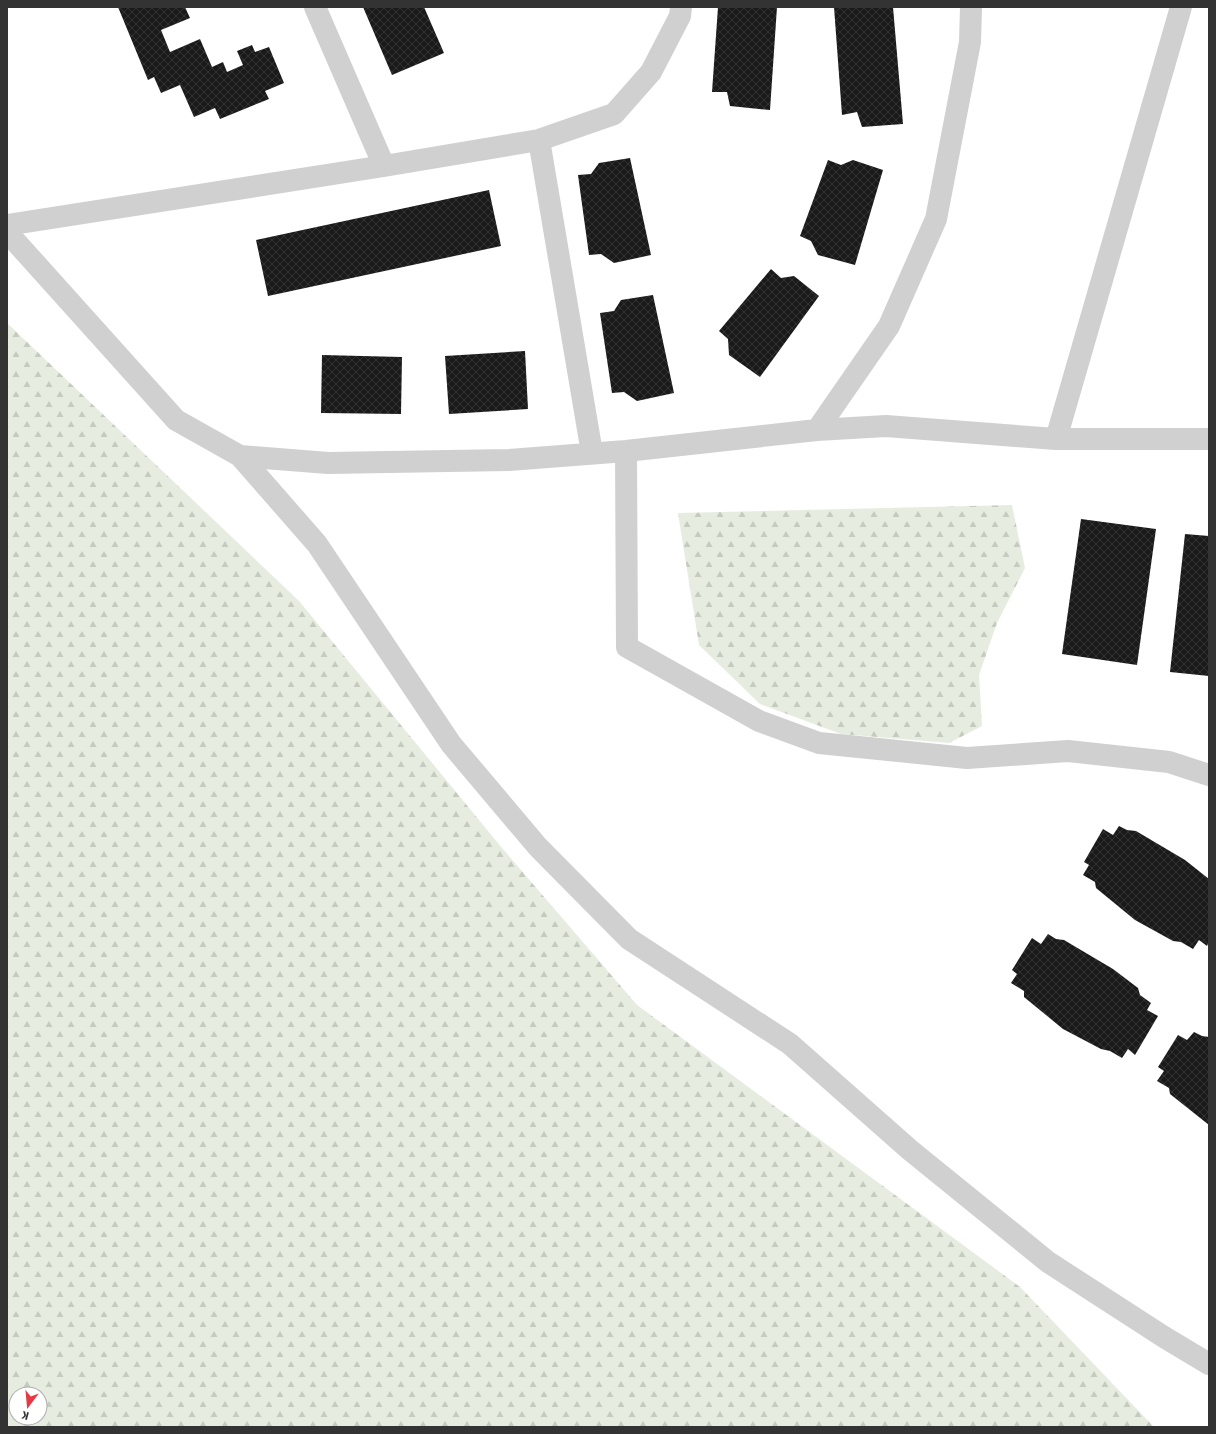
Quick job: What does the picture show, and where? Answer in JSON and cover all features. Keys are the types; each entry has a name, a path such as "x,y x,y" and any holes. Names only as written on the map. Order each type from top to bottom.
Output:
{"street":[{"path":"314,7 384,166"},
{"path":"7,225 384,166 539,140 614,114 651,72 680,16 681,7"},
{"path":"817,430 889,326 936,219 970,42 972,7"},
{"path":"1056,439 1180,7"},
{"path":"539,140 592,453"},
{"path":"7,232 176,420 240,456 317,544 451,744 538,847 629,939 790,1044 910,1150 1048,1262 1164,1337 1209,1364"},
{"path":"240,456 328,463 509,460 626,451 817,430 886,426 1056,439 1209,440"},
{"path":"626,451 627,647 759,722 819,743 967,758 1068,751 1169,762 1209,775"}],"green space":[{"path":"7,323 299,601 502,848 637,1005 1020,1287 1154,1427 7,1427"},
{"path":"1012,505 1025,568 997,623 979,675 982,726 949,743 841,734 760,704 699,645 678,513"}],"building":[{"path":"118,7 185,7 190,18 161,30 170,52 200,39 212,67 223,62 227,72 243,65 237,51 252,45 255,52 269,47 284,83 265,91 269,99 220,119 215,108 194,117 180,85 161,93 154,77 148,80"},
{"path":"363,7 424,7 444,53 392,75"},
{"path":"718,7 777,7 770,110 730,106 727,92 712,92"},
{"path":"834,7 893,7 903,124 862,127 857,112 842,115"},
{"path":"630,158 651,255 614,263 601,254 589,255 578,175 591,174 599,163"},
{"path":"828,160 841,165 853,160 883,170 855,265 818,255 811,241 800,236"},
{"path":"489,190 501,246 268,296 256,240"},
{"path":"771,269 781,278 794,276 819,296 760,377 729,355 728,339 719,331"},
{"path":"653,295 674,393 637,401 624,392 612,393 600,313 614,311 621,300"},
{"path":"525,351 528,409 449,414 445,356"},
{"path":"322,355 402,357 401,414 321,413"},
{"path":"1081,519 1156,529 1137,665 1062,654"},
{"path":"1185,534 1209,536 1209,676 1170,672"},
{"path":"1119,826 1127,830 1136,831 1185,860 1209,879 1209,942 1207,946 1199,940 1193,949 1181,942 1173,941 1135,920 1096,888 1095,882 1083,875 1089,865 1084,862 1103,829 1113,835"},
{"path":"1048,934 1056,939 1064,940 1113,969 1138,988 1140,995 1151,1003 1147,1010 1158,1016 1135,1055 1128,1049 1122,1058 1063,1029 1024,997 1024,991 1011,983 1017,974 1012,970 1032,938 1041,944"},
{"path":"1194,1032 1202,1036 1209,1037 1209,1125 1170,1094 1169,1088 1157,1081 1164,1071 1158,1067 1178,1035 1187,1040"}]}
